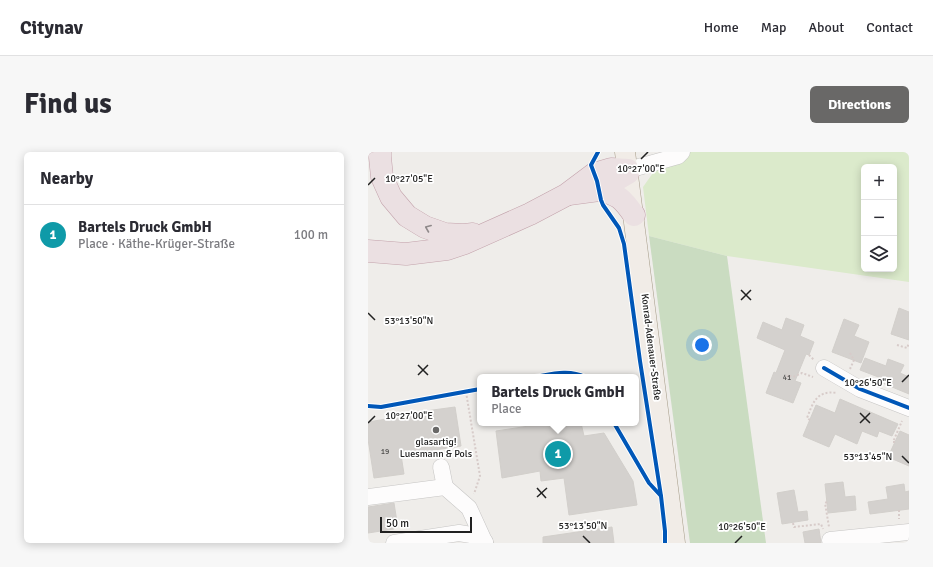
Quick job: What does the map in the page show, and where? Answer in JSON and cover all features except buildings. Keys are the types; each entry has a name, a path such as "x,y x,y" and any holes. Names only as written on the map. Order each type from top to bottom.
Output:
{"highway":[{"path":"380,152 382,177 392,197 407,216 425,227 445,234 464,235 494,230"},
{"path":"596,182 608,152"},
{"path":"368,251 406,254 447,249 465,243 530,214 566,195 596,182 611,169 627,165"},
{"path":"596,182 626,203 634,215"}],"main road":[{"name":"Konrad-Adenauer-Straße","path":"627,165 675,543"}],"street":[{"path":"627,165 678,156 682,152"},
{"path":"824,368 860,389 908,408"},
{"path":"441,467 445,487 469,508 485,542"},
{"path":"368,497 445,487"},
{"path":"830,540 909,532"},
{"path":"394,543 459,533 471,535 485,542"}],"path":[{"path":"897,345 907,348 909,343"},
{"path":"787,377 788,375 793,377 802,373 820,380 824,368"},
{"path":"466,392 480,476 469,508"},
{"path":"810,420 807,418 813,403 818,397 826,392 836,392 839,394"},
{"path":"895,442 893,442 908,408"},
{"path":"827,502 825,503 830,540"},
{"path":"793,523 794,527 821,524 830,540"}],"green space":[{"path":"690,152 909,152 909,282 727,256 649,236 643,187 655,170 672,163"},
{"path":"649,236 727,256 766,543 690,543"}],"cycle path":[{"path":"598,152 591,165 603,205 619,228 624,244 661,496 665,543"},
{"path":"824,368 860,389 909,408"},
{"path":"554,374 576,374"},
{"path":"368,406 381,407 477,390"},
{"path":"616,426 649,483 661,496"}],"place":[{"name":"glasartig! Luesmann & Pols","path":"436,430"},
{"name":"Bartels Druck GmbH","path":"558,454"}]}
